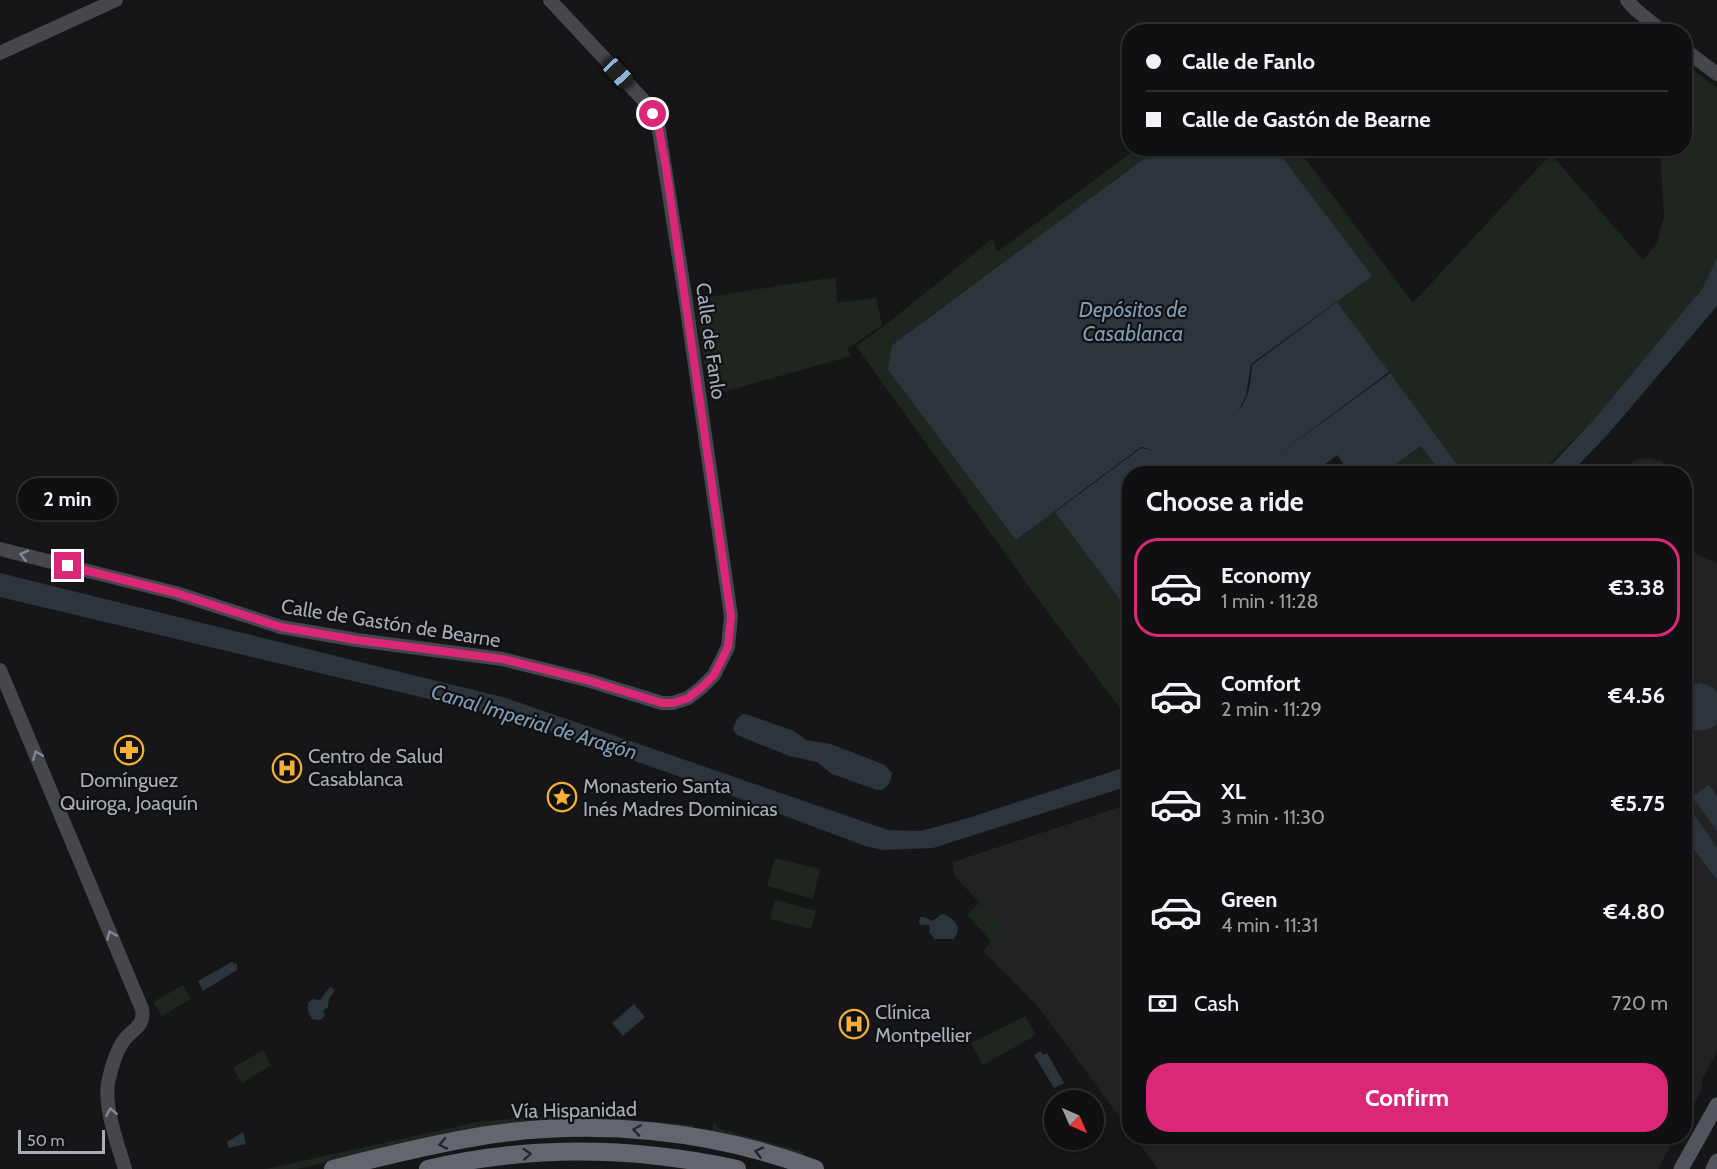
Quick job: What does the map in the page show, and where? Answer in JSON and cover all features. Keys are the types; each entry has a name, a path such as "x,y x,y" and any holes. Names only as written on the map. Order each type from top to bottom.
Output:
{"highway":[{"name":"Vía Hispanidad","path":"333,1169 490,1135 551,1129 617,1129 715,1141 792,1160 815,1169"},
{"name":"Vía Hispanidad","path":"428,1169 510,1154 582,1151 663,1156 737,1169"}],"main road":[{"path":"1681,1169 1717,1105"},
{"path":"1713,1169 1717,1161"}],"street":[{"path":"0,53 116,0"},
{"name":"Calle de Fanlo","path":"550,0 647,104 658,124 660,135 731,625 725,657 714,675 694,693 673,703"},
{"path":"1618,0 1631,5 1654,24"},
{"path":"1692,55 1717,74"},
{"name":"Calle de Gastón de Bearne","path":"0,549 176,593 281,627 357,640 502,659 587,680 653,701 673,703"},
{"path":"0,670 142,1010 140,1026 125,1039 117,1054 108,1084 108,1101 115,1136 125,1169"}],"shaded area":[{"path":"1692,69 1717,88 1717,258 1702,289 1596,417 1548,466 1458,466 1336,301 1371,276 1281,156 1303,156 1413,303 1549,156 1553,156 1643,260 1656,245 1664,217 1660,156 1692,156"},
{"path":"1127,156 1148,156 892,345 1016,540 1055,511 1122,602 1122,711 1043,606 856,346 992,239 997,252"},
{"path":"836,277 837,303 876,298 882,325 847,349 851,356 709,396 695,299"},
{"path":"1421,446 1436,466 1393,466"},
{"path":"1650,458 1661,461 1665,466 1625,466 1639,459"},
{"path":"1692,551 1717,563 1717,1051 1702,1080 1702,1089 1692,1108"},
{"path":"1122,806 1122,1120 1104,1096 1104,1090 1100,1090 1040,1009 983,951 1003,929 954,875 953,862"},
{"path":"775,858 820,869 813,899 767,886"},
{"path":"775,900 816,911 811,929 770,919"},
{"path":"979,903 1004,930 992,942 967,915"},
{"path":"183,985 191,999 162,1016 153,1002"},
{"path":"1025,1016 1036,1035 983,1065 971,1043"},
{"path":"263,1050 271,1065 242,1083 233,1068"},
{"path":"585,1116 695,1125 693,1131 469,1130 297,1169 266,1169 478,1122 530,1117"},
{"path":"713,1124 720,1129 804,1152 802,1159 712,1132"},
{"path":"1140,1144 1671,1144 1658,1169 1158,1169"}],"water":[{"name":"Depósitos de Casablanca","path":"1148,156 1281,156 1372,276 1251,364 1246,396 1238,411 1247,396 1252,365 1337,302 1389,372 1268,462 1390,373 1458,466 1436,466 1421,446 1393,466 1122,466 1122,603 1055,512 1141,448 1157,451 1141,447 1016,540 888,370 892,345"},
{"path":"1717,258 1717,306 1609,433 1578,466 1550,466 1596,417 1702,289"},
{"name":"Canal Imperial de Aragón","path":"0,573 506,698 888,830 921,831 1122,768 1122,788 933,848 882,850 865,846 698,783 517,720 0,597"},
{"path":"1700,683 1717,691 1717,724 1709,729 1701,731 1692,728 1692,685"},
{"path":"746,714 794,731 806,740 831,744 885,765 892,773 889,783 883,789 877,790 832,774 817,762 789,756 737,735 733,729 736,721"},
{"path":"1709,785 1717,796 1717,831 1692,797"},
{"path":"1692,813 1717,847 1717,880 1692,846"},
{"path":"942,914 950,918 958,927 953,939 935,939 929,932 930,925 919,923 920,917 932,921"},
{"path":"232,962 237,964 237,970 203,991 198,981"},
{"path":"330,987 335,990 329,999 328,1007 323,1011 325,1016 320,1020 312,1019 308,1011 308,1003 313,999 320,1000"},
{"path":"634,1004 645,1017 623,1036 612,1023"},
{"path":"1041,1051 1043,1055 1047,1053 1064,1083 1054,1088 1034,1055"},
{"path":"243,1132 246,1144 229,1148 227,1142"}],"pier":[{"path":"1337,455 1345,466 1323,466"}],"place":[{"name":"Domínguez Quiroga, Joaquín","path":"129,750"},
{"name":"Centro de Salud Casablanca","path":"287,768"},
{"name":"Monasterio Santa Inés Madres Dominicas","path":"562,797"},
{"name":"Clínica Montpellier","path":"854,1024"}],"route":[{"path":"68,566 176,593 281,627 357,640 502,659 587,680 662,703 681,701 694,693 714,675 725,657 731,633 731,616 666,168 658,124 653,114"}]}
